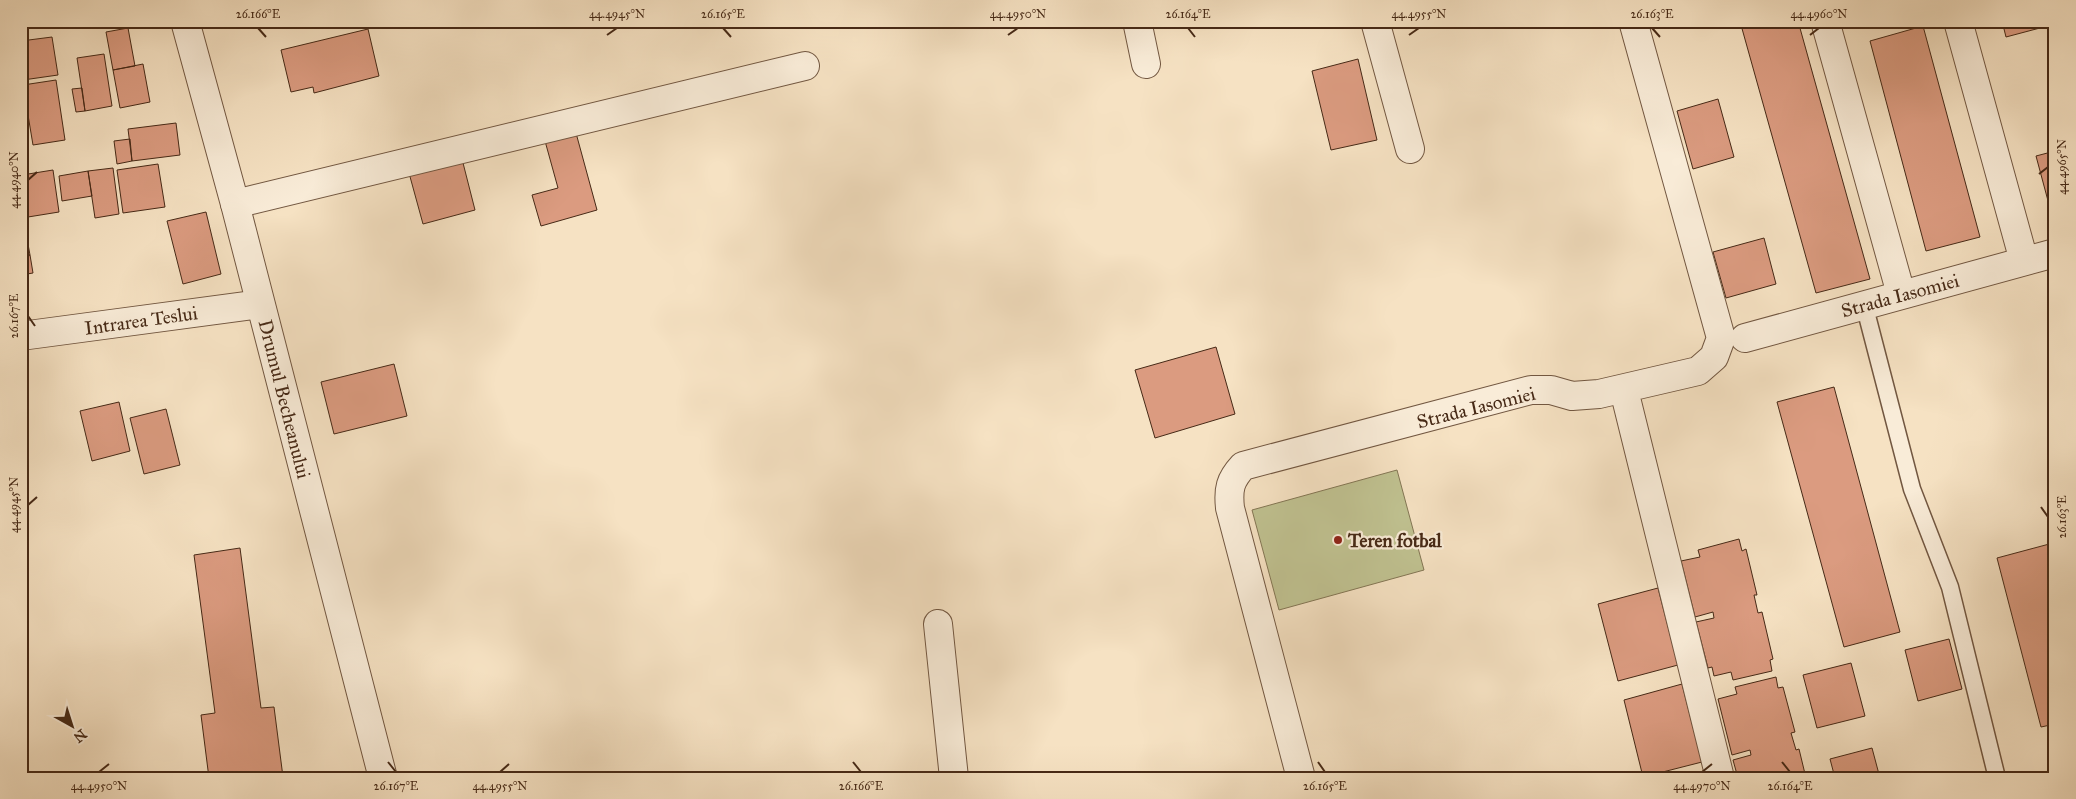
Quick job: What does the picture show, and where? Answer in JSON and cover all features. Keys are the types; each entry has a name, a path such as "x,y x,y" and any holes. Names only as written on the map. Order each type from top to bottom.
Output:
{"street":[{"name":"Drumul Becheanului","path":"185,21 235,204 382,778"},
{"path":"1137,21 1146,64"},
{"path":"1375,21 1410,149"},
{"path":"1633,21 1733,338"},
{"path":"1825,21 1901,294"},
{"path":"1958,21 2024,261"},
{"path":"235,204 805,66"},
{"name":"Strada Iasomiei","path":"1301,778 1230,508 1228,490 1232,477 1243,466 1531,390 1551,390 1572,396 1624,390 1698,371 1733,338 2055,253"},
{"name":"Intrarea Teslui","path":"21,336 260,304"},
{"path":"1624,390 1720,778"},
{"path":"938,624 954,778"}],"lane":[{"path":"1864,304 1912,489 1950,587 1997,778"}],"green space":[{"name":"Teren fotbal","path":"1397,470 1424,570 1279,610 1252,510"}],"building":[{"path":"1753,21 1798,21 1870,279 1816,293 1741,25"},
{"path":"2002,21 2055,21 2055,24 2006,37"},
{"path":"1923,26 1980,237 1926,251 1870,41"},
{"path":"128,28 135,66 113,70 106,32"},
{"path":"368,29 379,76 314,93 313,87 291,92 281,50"},
{"path":"52,37 58,75 23,80 21,41"},
{"path":"104,54 112,106 85,111 77,58"},
{"path":"1358,59 1377,140 1331,150 1312,71"},
{"path":"143,64 150,102 120,108 113,70"},
{"path":"56,80 65,140 33,145 23,85"},
{"path":"82,88 85,111 76,112 72,89"},
{"path":"1718,99 1734,157 1693,169 1677,111"},
{"path":"176,123 180,155 132,161 128,129"},
{"path":"576,133 597,210 541,226 532,195 558,188 545,141"},
{"path":"130,139 132,161 117,164 114,141"},
{"path":"2055,151 2055,211 2051,212 2036,156"},
{"path":"462,159 475,210 423,224 409,173"},
{"path":"158,164 165,207 123,213 117,170"},
{"path":"113,168 119,214 95,218 88,171"},
{"path":"53,170 59,212 28,217 22,175"},
{"path":"88,171 92,196 62,201 59,176"},
{"path":"206,212 221,274 183,284 167,221"},
{"path":"21,217 23,217 30,255 21,256"},
{"path":"1764,238 1776,284 1726,298 1713,252"},
{"path":"30,255 33,273 21,275 21,256"},
{"path":"1216,347 1235,414 1155,438 1135,370"},
{"path":"394,364 407,416 334,434 321,382"},
{"path":"1834,387 1900,632 1844,647 1777,402"},
{"path":"119,402 130,451 92,461 80,411"},
{"path":"166,409 180,465 144,474 130,418"},
{"path":"1739,539 1742,551 1746,549 1757,595 1754,595 1758,613 1762,612 1773,659 1770,660 1772,671 1733,680 1731,672 1714,676 1712,667 1708,668 1696,622 1714,618 1713,612 1695,617 1681,561 1700,557 1698,550"},
{"path":"2053,543 2055,550 2055,724 2041,727 1997,558"},
{"path":"240,548 261,708 274,707 283,777 209,778 201,715 215,713 194,555"},
{"path":"1658,588 1678,665 1618,681 1598,604"},
{"path":"1949,639 1962,689 1918,701 1905,650"},
{"path":"1851,663 1865,716 1817,728 1803,675"},
{"path":"1776,677 1778,688 1783,687 1795,732 1791,733 1796,750 1799,749 1806,778 1738,778 1733,760 1751,755 1750,750 1732,755 1718,699 1737,694 1735,687"},
{"path":"1682,684 1702,762 1643,777 1624,700"},
{"path":"1872,748 1880,778 1835,778 1830,759"}],"place":[{"name":"Teren fotbal","path":"1338,540"}]}
